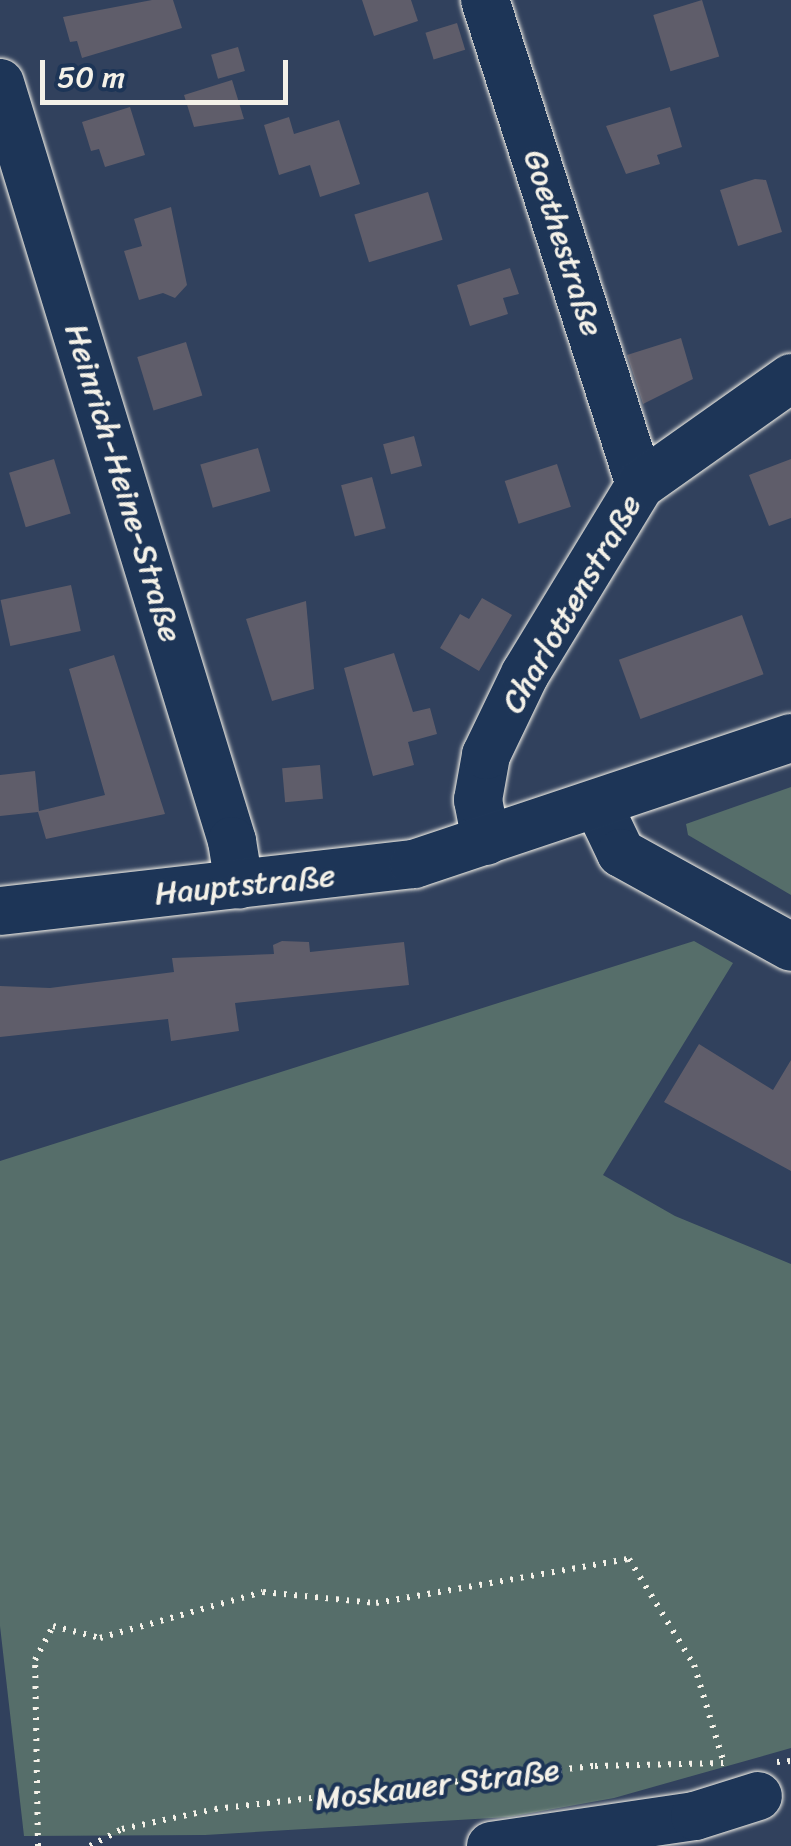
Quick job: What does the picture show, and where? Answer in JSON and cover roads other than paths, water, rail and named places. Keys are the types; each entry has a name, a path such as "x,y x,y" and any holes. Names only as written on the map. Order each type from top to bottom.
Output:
{"street":[{"name":"Goethestraße","path":"485,0 640,486"},
{"name":"Heinrich-Heine-Straße","path":"2,100 232,840 240,884"},
{"name":"Charlottenstraße","path":"486,842 478,800 486,755 525,674 640,486 791,378"},
{"name":"Hauptstraße","path":"0,912 374,871 486,842 791,738"},
{"path":"598,805 622,853 791,946"},
{"name":"Moskauer Straße","path":"492,1846 695,1816 752,1774"}]}
